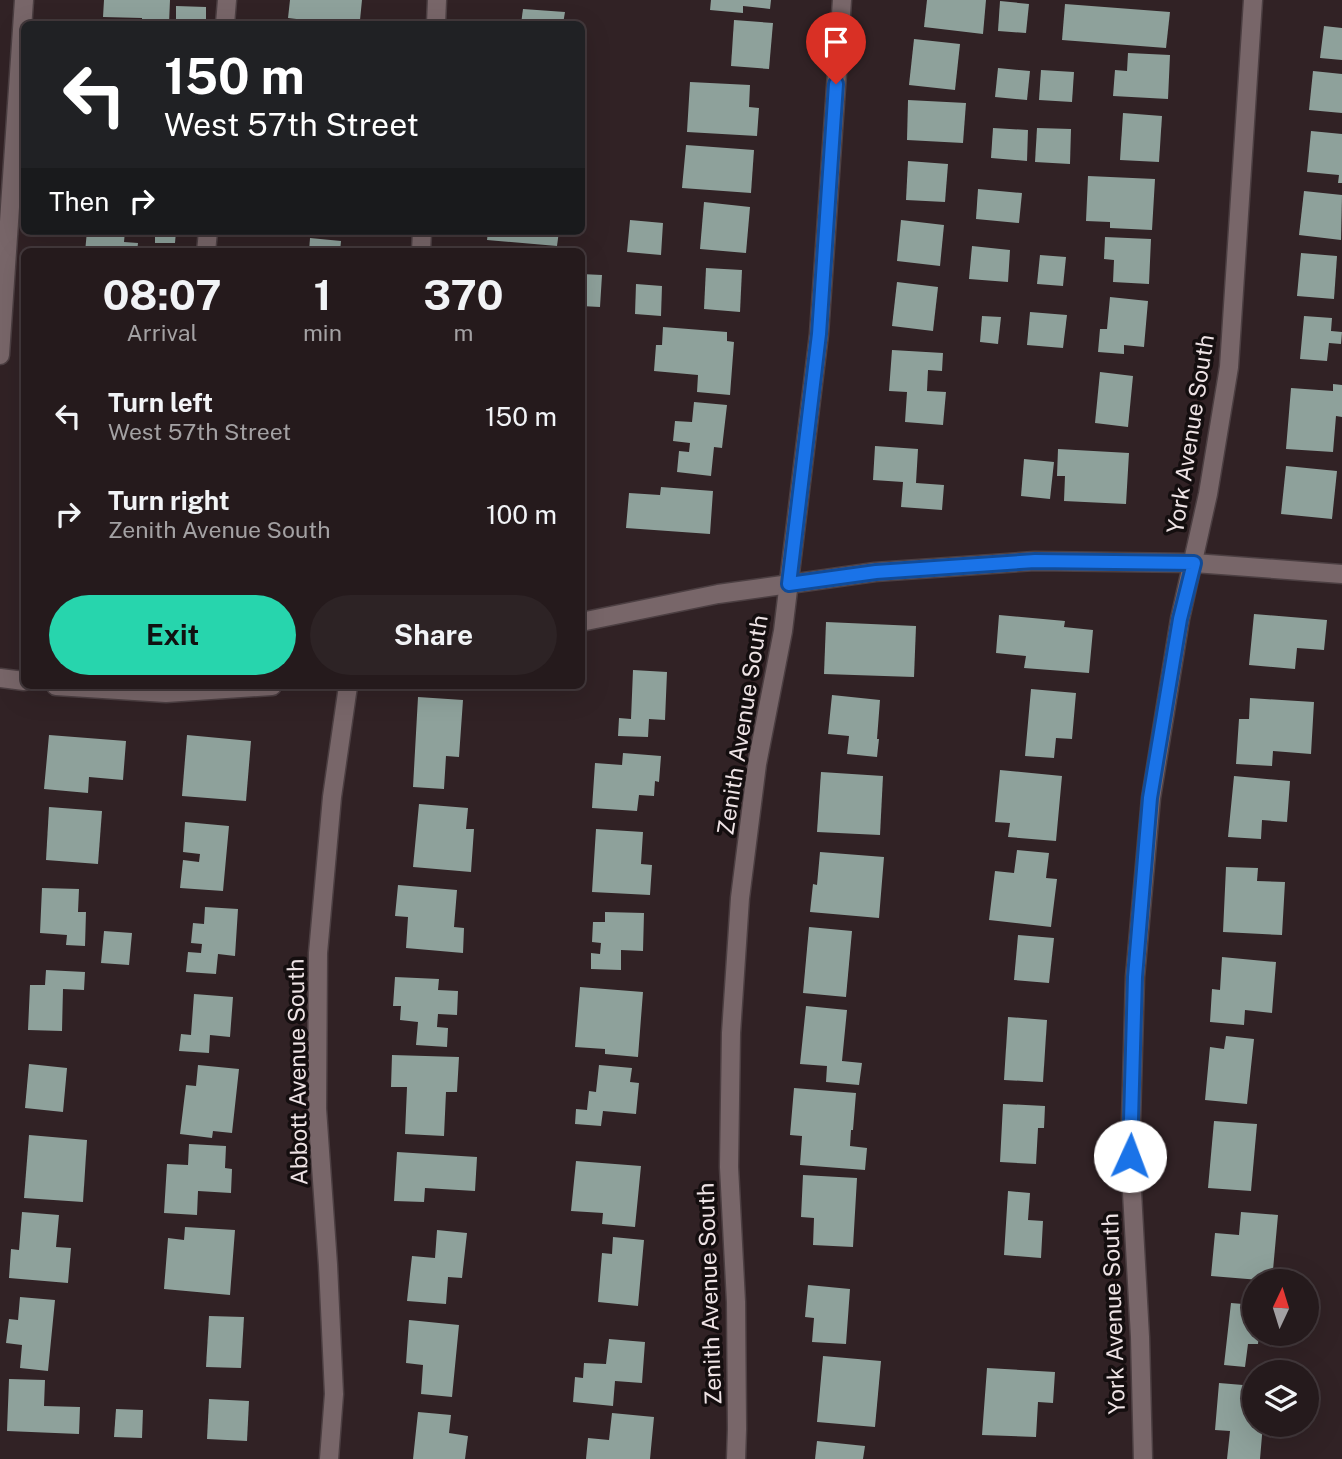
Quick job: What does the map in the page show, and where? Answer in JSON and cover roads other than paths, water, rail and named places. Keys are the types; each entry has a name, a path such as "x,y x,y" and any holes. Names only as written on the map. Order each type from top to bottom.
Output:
{"street":[{"path":"23,21 24,0"},
{"path":"225,21 227,0"},
{"path":"436,21 437,0"},
{"name":"Zenith Avenue South","path":"736,1459 736,1302 729,1167 731,1033 740,898 755,777 783,631 819,334 842,0"},
{"name":"York Avenue South","path":"1143,1459 1140,1337 1130,1156 1135,977 1150,798 1180,619 1208,494 1229,367 1253,0"},
{"path":"0,355 21,44"},
{"path":"585,621 718,594 876,572 1035,561 1194,563 1342,574"},
{"path":"0,678 21,681"},
{"path":"104,689 166,693 227,689"},
{"name":"Abbott Avenue South","path":"330,1459 334,1394 317,1109 318,953 332,797 348,689"}]}
